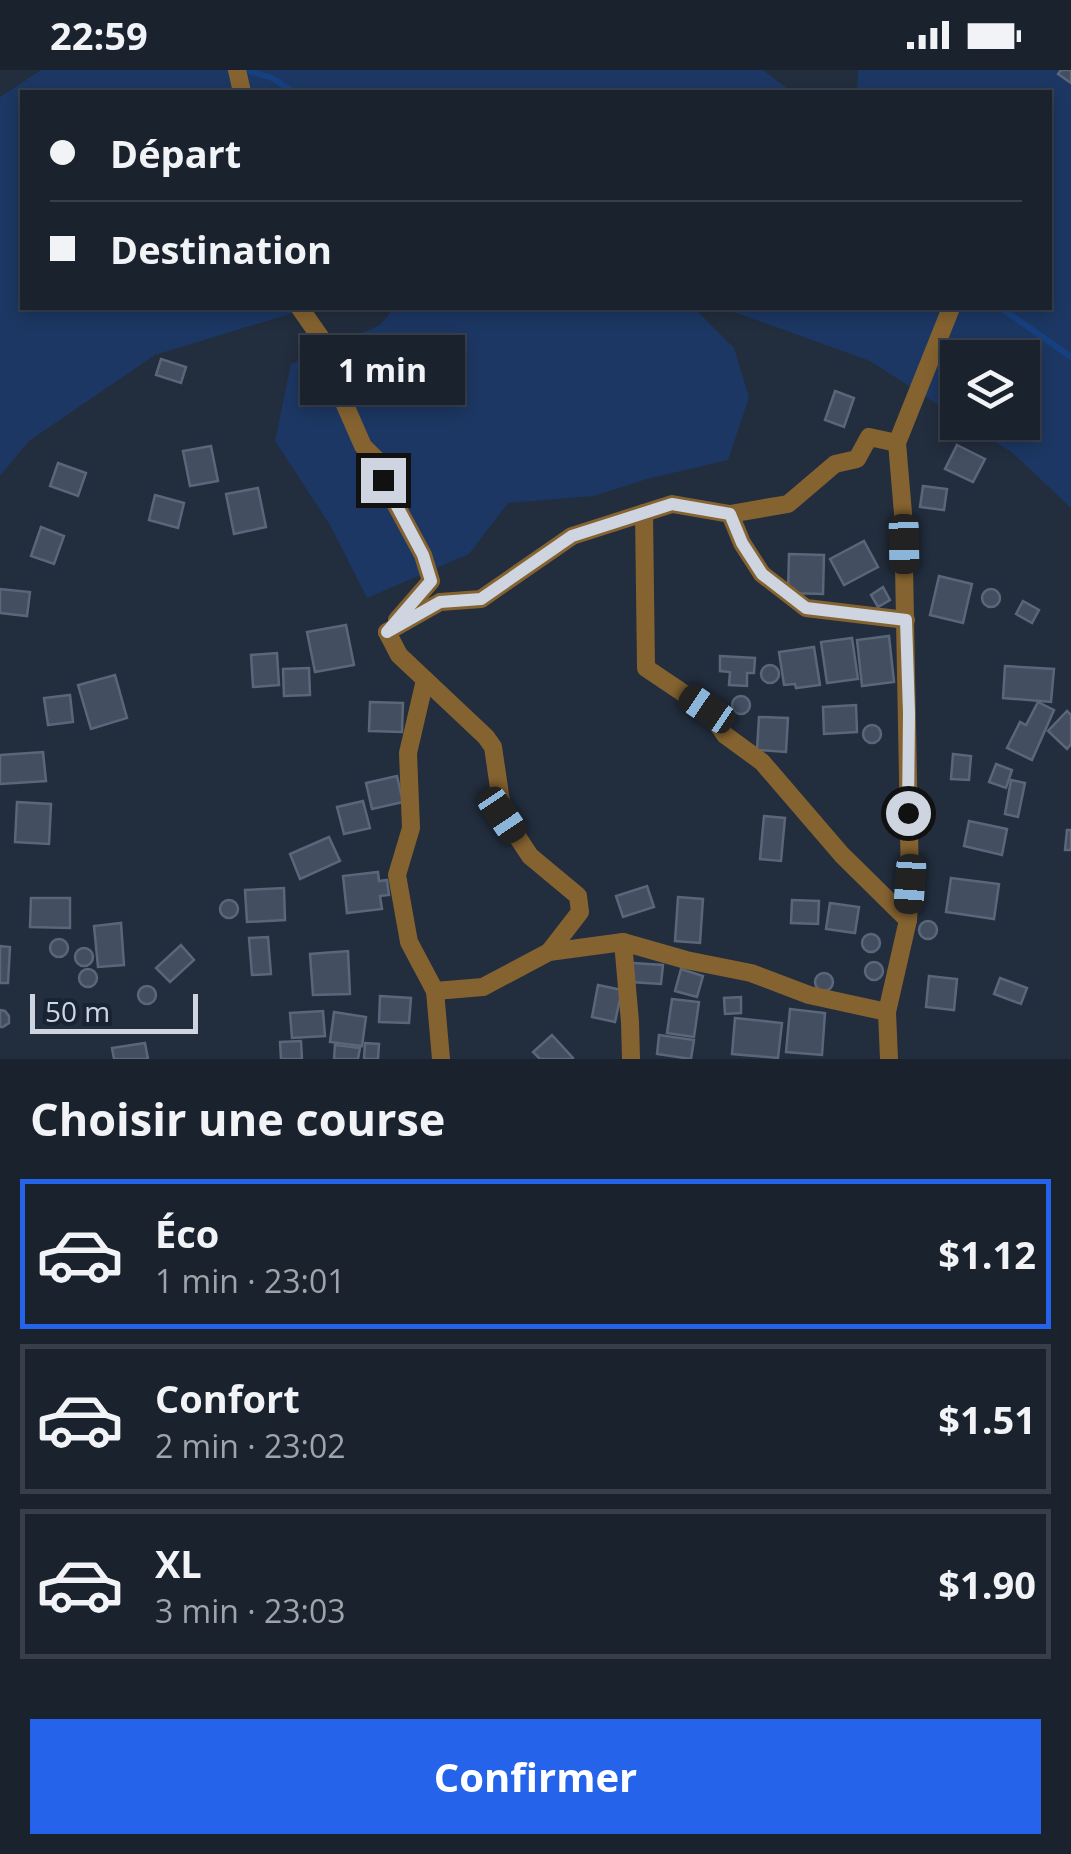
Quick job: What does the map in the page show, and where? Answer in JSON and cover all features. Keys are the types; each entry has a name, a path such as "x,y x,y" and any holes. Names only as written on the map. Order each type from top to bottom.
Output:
{"street":[{"path":"301,310 325,344 335,382 363,446 381,464 383,480 423,555 431,581 387,632"},
{"path":"889,1059 887,1012 908,920 910,884 903,513 896,443 950,310"},
{"path":"387,632 440,602 481,599 572,536 672,504 730,514 788,504 835,464 856,459 870,437 896,443"},
{"path":"644,513 646,668 707,709 725,735 762,762 842,855 908,920"},
{"path":"730,514 742,543 762,574 806,608 906,620"},
{"path":"387,632 398,655 486,737 493,747 502,815 530,856 578,896 580,912 549,952"},
{"path":"425,680 408,753 411,828 396,875 410,942 435,991 441,1059"},
{"path":"435,991 482,987 549,952 623,942 751,973 809,995 887,1012"},
{"path":"623,942 631,1059"}],"shaded area":[{"path":"41,70 763,70 789,90 20,90 20,310 303,310 155,355 29,441 0,476 0,97"},
{"path":"858,70 1071,70 1071,508 1014,454 992,440 1040,440 1040,340 940,340 940,406 870,361 729,310 1052,310 1052,90 857,90"},
{"path":"392,310 696,310 734,348 749,397 728,460 594,496 508,503 469,554 367,598 330,525 275,441 291,364 380,325"}],"building":[{"path":"1071,70 1071,83 1058,74"},
{"path":"161,359 186,367 181,383 156,375"},
{"path":"835,391 854,398 844,427 825,420"},
{"path":"957,445 985,459 973,482 945,469"},
{"path":"211,446 218,481 190,486 183,451"},
{"path":"58,463 86,473 78,496 50,486"},
{"path":"923,486 947,489 944,510 920,507"},
{"path":"258,488 266,527 234,534 226,494"},
{"path":"155,495 184,503 178,528 149,520"},
{"path":"41,527 64,536 54,564 31,556"},
{"path":"864,541 878,567 844,585 830,559"},
{"path":"789,554 824,555 823,594 788,593"},
{"path":"939,576 972,584 963,623 930,615"},
{"path":"883,587 890,600 878,607 871,595"},
{"path":"0,589 30,592 27,616 0,613"},
{"path":"991,589 998,591 998,605 991,607 984,605 982,598 984,591"},
{"path":"1023,601 1039,610 1032,623 1016,614"},
{"path":"346,625 354,665 315,672 307,632"},
{"path":"889,636 894,682 862,686 857,640"},
{"path":"852,638 858,679 827,683 821,642"},
{"path":"814,647 820,685 784,685 779,652"},
{"path":"277,653 279,685 253,687 251,655"},
{"path":"720,656 755,658 754,673 747,673 747,686 729,685 730,672 720,671"},
{"path":"770,665 779,674 770,683 761,674"},
{"path":"1005,666 1054,669 1051,702 1003,698"},
{"path":"309,668 310,695 284,696 283,669"},
{"path":"115,675 127,718 91,729 78,685"},
{"path":"70,695 73,722 48,725 44,698"},
{"path":"741,696 750,705 741,714 732,705"},
{"path":"370,702 403,703 402,732 369,731"},
{"path":"1038,702 1054,710 1032,760 1007,748 1020,722 1026,725"},
{"path":"856,705 857,732 824,734 823,707"},
{"path":"1067,711 1071,715 1071,744 1067,749 1048,731"},
{"path":"759,717 788,718 786,752 757,750"},
{"path":"872,725 881,734 872,743 863,734"},
{"path":"43,752 46,781 0,784 0,755"},
{"path":"953,754 971,756 969,780 951,779"},
{"path":"996,764 1012,770 1006,788 989,782"},
{"path":"397,776 403,802 372,809 366,783"},
{"path":"1011,780 1025,783 1018,817 1005,814"},
{"path":"363,801 370,828 344,834 337,807"},
{"path":"17,802 51,804 49,844 15,842"},
{"path":"764,816 785,818 781,861 760,859"},
{"path":"969,821 1007,829 1002,855 964,846"},
{"path":"1067,830 1071,830 1071,850 1065,850"},
{"path":"329,837 340,861 300,879 290,854"},
{"path":"378,872 379,881 387,880 389,895 380,896 382,909 347,913 343,876"},
{"path":"951,878 999,884 994,919 946,912"},
{"path":"647,886 654,907 623,917 616,896"},
{"path":"284,888 285,920 247,922 245,890"},
{"path":"678,897 703,899 700,943 675,941"},
{"path":"31,898 70,898 70,928 30,927"},
{"path":"229,900 238,909 229,918 220,909"},
{"path":"792,900 819,901 818,924 791,923"},
{"path":"830,903 859,907 855,933 826,929"},
{"path":"928,921 937,930 928,939 919,930"},
{"path":"121,923 124,965 98,967 94,926"},
{"path":"871,934 880,943 871,952 862,943"},
{"path":"268,937 271,974 252,975 249,938"},
{"path":"59,939 68,948 59,957 50,948"},
{"path":"181,945 194,960 170,982 156,968"},
{"path":"0,946 10,947 8,983 0,983"},
{"path":"84,948 93,957 84,966 75,957"},
{"path":"348,951 350,994 313,995 310,954"},
{"path":"874,962 883,971 874,980 865,971"},
{"path":"633,963 663,965 661,984 631,982"},
{"path":"88,969 97,978 88,987 79,978"},
{"path":"681,969 703,976 697,997 675,991"},
{"path":"824,973 833,982 824,991 815,982"},
{"path":"929,976 957,979 954,1010 926,1007"},
{"path":"1000,978 1027,988 1021,1004 994,994"},
{"path":"598,985 622,990 615,1022 592,1017"},
{"path":"147,986 156,995 147,1004 138,995"},
{"path":"380,996 411,998 409,1023 379,1022"},
{"path":"741,997 741,1013 725,1014 724,998"},
{"path":"672,999 699,1002 694,1037 667,1033"},
{"path":"790,1009 825,1013 822,1055 786,1052"},
{"path":"0,1010 9,1016 9,1023 3,1027 0,1027"},
{"path":"323,1011 325,1036 292,1038 290,1013"},
{"path":"334,1012 366,1017 362,1046 330,1042"},
{"path":"735,1018 782,1023 778,1058 732,1054"},
{"path":"552,1035 572,1059 540,1059 533,1052"},
{"path":"659,1035 694,1040 691,1059 657,1054"},
{"path":"301,1041 302,1059 281,1059 280,1042"},
{"path":"145,1043 148,1059 114,1059 112,1048"},
{"path":"365,1043 379,1044 378,1059 364,1059"},
{"path":"335,1045 360,1048 358,1059 334,1059"}],"waterway":[{"path":"246,70 272,78 291,90"},
{"path":"1004,310 1071,357"}],"route":[{"path":"383,480 423,555 431,581 387,632 440,602 481,599 572,536 672,504 730,514 742,543 762,574 806,608 906,620 908,813"}]}
